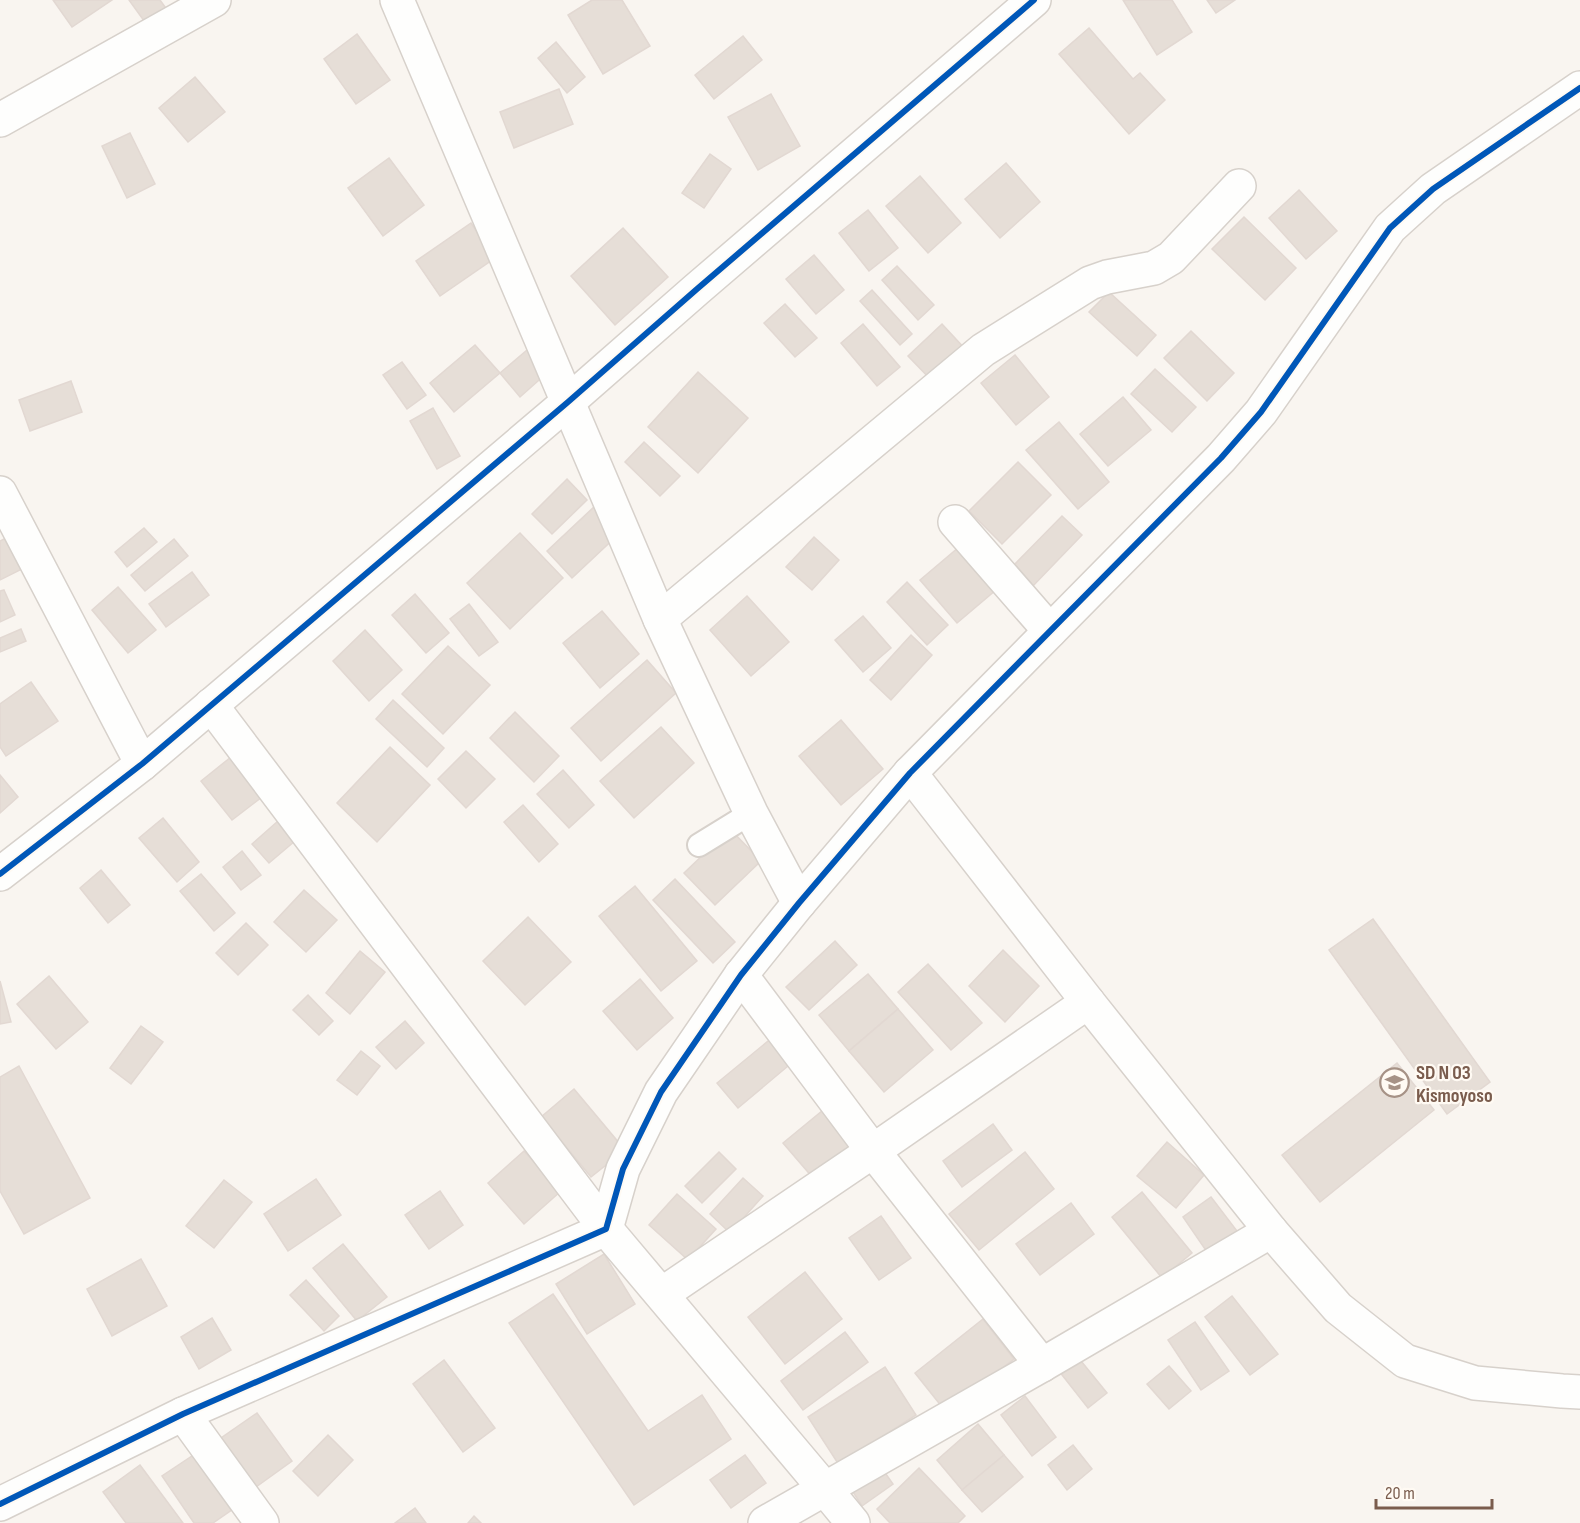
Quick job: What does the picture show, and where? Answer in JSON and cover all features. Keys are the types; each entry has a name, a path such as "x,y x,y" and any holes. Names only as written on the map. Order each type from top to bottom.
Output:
{"street":[{"path":"0,120 214,0"},
{"path":"397,0 660,619 751,813 799,903"},
{"path":"0,874 142,764 568,402 1034,0"},
{"path":"606,1229 623,1169 661,1092 741,975 799,903 910,773 1221,458 1261,412 1390,228 1433,189 1580,88"},
{"path":"660,619 983,350 1090,283 1107,277 1154,268 1171,258 1239,186"},
{"path":"0,493 142,764"},
{"path":"955,522 1050,630"},
{"path":"211,705 606,1229 853,1523"},
{"path":"910,773 1271,1232 1338,1308 1405,1361 1475,1383 1580,1392"},
{"path":"741,975 873,1151 1042,1365"},
{"path":"662,1294 1088,1002"},
{"path":"0,1504 183,1414 606,1229"},
{"path":"765,1523 1271,1232"},
{"path":"183,1414 261,1523"}],"lane":[{"path":"699,845 751,813"}],"building":[{"path":"53,0 112,0 72,27"},
{"path":"129,0 160,0 168,11 147,25"},
{"path":"592,0 622,0 650,46 603,74 568,15"},
{"path":"1123,0 1172,0 1192,32 1157,55"},
{"path":"1207,0 1235,0 1216,13"},
{"path":"1089,28 1133,79 1140,73 1165,100 1129,134 1059,54"},
{"path":"357,34 390,80 356,104 324,59"},
{"path":"743,36 762,60 714,99 695,75"},
{"path":"556,42 585,77 567,93 538,58"},
{"path":"195,77 225,112 188,142 159,108"},
{"path":"559,89 573,124 514,148 500,112"},
{"path":"771,94 800,146 758,170 728,117"},
{"path":"130,133 155,184 127,198 102,146"},
{"path":"710,154 731,169 704,208 682,193"},
{"path":"389,158 424,205 383,236 348,188"},
{"path":"1006,163 1040,202 1000,238 965,199"},
{"path":"920,176 961,223 928,253 886,206"},
{"path":"1299,190 1337,231 1306,259 1269,218"},
{"path":"868,210 898,248 869,271 839,233"},
{"path":"1244,217 1296,268 1265,300 1212,249"},
{"path":"471,223 495,258 440,296 416,261"},
{"path":"623,228 668,277 615,325 571,276"},
{"path":"814,255 844,290 816,314 786,279"},
{"path":"897,266 934,305 918,320 882,280"},
{"path":"872,290 912,334 900,345 860,301"},
{"path":"1109,292 1156,335 1137,356 1089,312"},
{"path":"785,304 817,338 795,357 764,323"},
{"path":"863,324 900,367 877,386 841,343"},
{"path":"942,324 967,351 933,382 908,356"},
{"path":"1191,331 1234,373 1207,401 1164,358"},
{"path":"475,345 500,373 454,412 430,383"},
{"path":"527,350 547,373 520,397 500,373"},
{"path":"1015,355 1049,397 1016,425 981,383"},
{"path":"402,362 426,395 407,409 383,375"},
{"path":"1155,369 1196,407 1172,432 1131,394"},
{"path":"698,372 748,418 698,473 648,427"},
{"path":"71,381 82,412 30,431 19,400"},
{"path":"1123,397 1151,430 1108,466 1080,434"},
{"path":"433,408 460,456 437,469 410,421"},
{"path":"1059,422 1109,482 1078,509 1026,450"},
{"path":"644,442 680,476 660,496 625,462"},
{"path":"1018,462 1051,495 1002,544 969,511"},
{"path":"567,479 587,500 552,534 532,514"},
{"path":"596,505 621,532 572,578 547,551"},
{"path":"1062,516 1082,535 1032,587 1012,567"},
{"path":"144,528 157,542 127,567 115,552"},
{"path":"520,533 563,578 510,629 467,583"},
{"path":"814,537 839,560 812,590 786,567"},
{"path":"6,538 22,569 0,580 0,541"},
{"path":"174,539 188,556 145,591 131,575"},
{"path":"959,547 996,590 957,623 920,580"},
{"path":"192,572 209,595 166,627 149,604"},
{"path":"907,582 948,625 927,645 887,602"},
{"path":"118,587 156,630 128,653 92,610"},
{"path":"4,590 15,615 0,622 0,591"},
{"path":"415,594 449,633 426,653 392,615"},
{"path":"747,596 789,642 751,676 710,630"},
{"path":"469,604 498,642 479,656 450,619"},
{"path":"602,611 639,654 600,688 563,643"},
{"path":"863,616 891,648 863,672 835,640"},
{"path":"21,629 26,641 0,652 0,638"},
{"path":"365,630 402,670 369,701 333,661"},
{"path":"911,635 932,655 891,700 870,680"},
{"path":"448,646 490,685 443,734 402,694"},
{"path":"647,660 676,693 601,761 571,728"},
{"path":"31,682 58,721 6,756 0,747 0,704"},
{"path":"393,700 444,748 427,767 376,719"},
{"path":"515,712 559,756 534,782 490,738"},
{"path":"841,720 883,769 841,805 799,756"},
{"path":"661,727 694,763 634,818 600,781"},
{"path":"390,747 430,785 377,842 337,803"},
{"path":"466,751 495,779 466,808 438,779"},
{"path":"231,757 262,797 232,820 201,781"},
{"path":"563,770 594,805 569,828 537,794"},
{"path":"0,775 18,797 0,813"},
{"path":"523,805 558,844 539,862 504,822"},
{"path":"163,818 199,862 177,882 139,838"},
{"path":"278,821 295,841 269,863 252,844"},
{"path":"730,829 761,861 715,905 684,873"},
{"path":"242,851 261,875 241,890 223,867"},
{"path":"101,870 130,905 108,923 80,888"},
{"path":"201,874 235,913 214,931 180,891"},
{"path":"675,879 735,942 713,963 653,900"},
{"path":"635,886 697,961 661,991 599,916"},
{"path":"304,890 337,920 306,952 274,922"},
{"path":"528,917 571,962 525,1005 483,961"},
{"path":"1373,919 1490,1082 1447,1114 1329,950"},
{"path":"246,923 268,945 238,975 216,953"},
{"path":"835,941 857,965 809,1010 786,987"},
{"path":"1003,950 1039,986 1005,1022 969,986"},
{"path":"360,951 385,972 350,1014 326,993"},
{"path":"928,964 982,1023 951,1050 898,992"},
{"path":"868,974 898,1009 849,1051 819,1015"},
{"path":"49,976 88,1022 56,1049 17,1004"},
{"path":"640,979 673,1018 637,1050 603,1011"},
{"path":"0,981 11,1022 0,1024"},
{"path":"308,995 333,1021 319,1035 293,1010"},
{"path":"898,1009 933,1050 884,1092 849,1051"},
{"path":"405,1021 424,1043 396,1069 376,1047"},
{"path":"141,1026 163,1042 131,1084 110,1068"},
{"path":"773,1037 794,1061 738,1108 717,1083"},
{"path":"361,1051 380,1066 357,1095 337,1080"},
{"path":"1397,1063 1434,1110 1320,1202 1282,1155"},
{"path":"19,1066 90,1198 24,1234 0,1191 0,1077"},
{"path":"574,1089 625,1150 591,1177 541,1117"},
{"path":"828,1106 858,1141 813,1178 783,1143"},
{"path":"993,1124 1012,1150 962,1187 943,1161"},
{"path":"1167,1142 1204,1175 1176,1208 1137,1176"},
{"path":"524,1151 561,1191 524,1224 488,1183"},
{"path":"719,1152 736,1169 702,1203 685,1186"},
{"path":"1025,1152 1054,1189 979,1250 949,1214"},
{"path":"743,1178 763,1196 730,1233 710,1214"},
{"path":"316,1179 341,1215 288,1251 264,1214"},
{"path":"224,1180 252,1202 214,1248 186,1226"},
{"path":"440,1191 463,1225 429,1249 405,1215"},
{"path":"1142,1192 1192,1253 1162,1278 1112,1217"},
{"path":"677,1194 716,1229 688,1260 649,1225"},
{"path":"1211,1197 1237,1231 1207,1252 1183,1217"},
{"path":"1071,1203 1094,1234 1040,1275 1016,1244"},
{"path":"881,1216 911,1258 879,1280 849,1238"},
{"path":"343,1244 387,1297 357,1321 313,1268"},
{"path":"604,1254 635,1304 587,1334 556,1284"},
{"path":"141,1259 167,1306 112,1336 87,1289"},
{"path":"805,1272 842,1319 785,1364 748,1317"},
{"path":"306,1280 339,1316 324,1331 290,1295"},
{"path":"553,1294 648,1431 702,1395 731,1439 634,1505 509,1323"},
{"path":"1232,1296 1278,1354 1250,1375 1205,1317"},
{"path":"212,1318 231,1350 199,1369 181,1337"},
{"path":"983,1319 1014,1359 946,1412 915,1373"},
{"path":"1195,1322 1229,1371 1201,1390 1168,1340"},
{"path":"845,1332 868,1362 803,1410 781,1381"},
{"path":"1077,1356 1107,1393 1088,1408 1059,1371"},
{"path":"444,1360 495,1428 463,1452 413,1384"},
{"path":"1169,1366 1191,1391 1169,1409 1147,1384"},
{"path":"885,1367 916,1415 839,1465 808,1417"},
{"path":"1025,1396 1056,1437 1032,1456 1001,1415"},
{"path":"257,1413 292,1461 256,1487 221,1438"},
{"path":"978,1424 1004,1455 962,1490 937,1460"},
{"path":"328,1435 353,1460 318,1496 293,1471"},
{"path":"1073,1445 1092,1469 1067,1490 1048,1465"},
{"path":"198,1452 236,1507 213,1523 194,1523 162,1476"},
{"path":"745,1455 766,1483 731,1508 710,1480"},
{"path":"1004,1455 1023,1477 982,1512 962,1490"},
{"path":"140,1465 183,1523 126,1523 103,1492"},
{"path":"881,1467 893,1484 862,1506 851,1489"},
{"path":"919,1468 965,1516 958,1523 890,1523 877,1509"},
{"path":"415,1508 426,1523 395,1523"},
{"path":"474,1516 481,1523 468,1523"}],"cycle path":[{"path":"0,874 142,764 568,402 1034,0"},
{"path":"0,1504 183,1414 606,1229 623,1169 661,1092 741,975 799,903 910,773 1221,458 1261,412 1390,228 1433,189 1580,88"}],"place":[{"name":"SD N 03 Kismoyoso","path":"1395,1083"}]}
